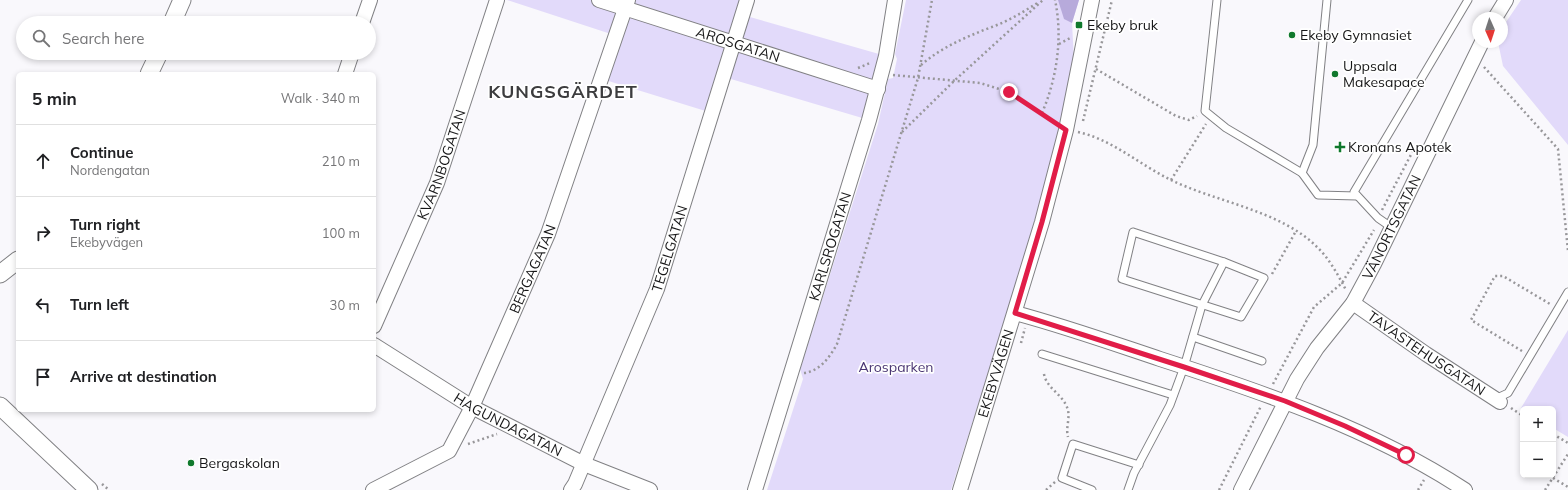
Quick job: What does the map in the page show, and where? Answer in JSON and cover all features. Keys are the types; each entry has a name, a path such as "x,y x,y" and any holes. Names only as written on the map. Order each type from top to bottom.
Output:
{"street":[{"path":"175,16 182,0"},
{"path":"364,16 370,0"},
{"name":"KVARNBOGATAN","path":"376,321 437,183 497,0"},
{"name":"AROSGATAN","path":"599,0 627,4 734,44 878,89"},
{"name":"TEGELGATAN","path":"571,490 584,464 657,289 747,0"},
{"name":"KARLSROGATAN","path":"755,490 878,89 895,0"},
{"name":"EKEBYVÄGEN","path":"960,490 1042,222 1066,130 1092,0"},
{"path":"1499,12 1506,0"},
{"name":"BERGAGATAN","path":"448,451 472,407 548,234 627,4"},
{"name":"VÄNORTSGATAN","path":"1241,490 1285,401 1317,348 1353,303 1374,264 1479,48"},
{"path":"150,72 156,60"},
{"path":"346,72 350,60"},
{"path":"0,274 16,262"},
{"name":"TAVASTEHUSGATAN","path":"1353,303 1426,354 1498,400"},
{"path":"1015,313 1285,401 1345,426 1406,455 1465,490"},
{"name":"HAGUNDAGATAN","path":"376,346 472,407 584,464 650,490"},
{"path":"0,406 89,490"},
{"path":"373,490 448,451"}],"lane":[{"path":"1216,0 1208,114 1226,128 1302,173 1318,195 1357,196"},
{"path":"1302,173 1313,145 1327,0"},
{"path":"1391,227 1378,218 1354,192 1468,0"},
{"path":"1133,232 1224,262 1264,278 1242,317 1122,279 1133,232"},
{"path":"1128,490 1173,395 1184,367 1202,305 1224,262"},
{"path":"1498,400 1508,393 1557,308 1568,292"},
{"path":"1193,337 1262,361"},
{"path":"1042,354 1173,395"},
{"path":"1092,490 1062,478 1073,444 1139,465"}],"path":[{"path":"791,374 808,372 818,367 829,359 837,344 918,78 932,0"},
{"path":"920,65 942,48 1022,13 1043,0"},
{"path":"901,132 954,81 1043,0"},
{"path":"1042,113 1053,82 1058,44 1060,19 1056,0"},
{"path":"1058,44 1077,35"},
{"path":"1474,56 1558,148 1568,251"},
{"path":"854,69 871,63 873,60"},
{"path":"1096,69 1176,116 1189,120 1208,114"},
{"path":"881,73 918,78 980,83 1009,92 1066,130 1080,132 1105,141 1171,180 1225,199 1284,223 1317,246 1325,255 1342,283"},
{"path":"1171,180 1208,114"},
{"path":"1220,490 1267,395 1314,307 1342,283 1374,230 1378,218 1416,145"},
{"path":"1264,278 1272,273 1296,231"},
{"path":"1530,356 1471,320 1495,276 1503,276 1557,308"},
{"path":"1044,374 1045,380 1066,405 1069,413 1066,429 1073,444"},
{"path":"448,451 515,428"},
{"path":"1556,436 1568,443"},
{"path":"1556,473 1568,454"},
{"path":"1418,490 1425,478 1431,482"},
{"path":"1545,490 1553,478 1568,487"}],"green space":[{"path":"507,0 747,0 743,15 886,56 869,120 724,77 712,113 602,79 617,36"},
{"name":"Arosparken","path":"906,0 1079,0 1072,23 1074,60 1061,120 1035,219 951,490 767,490 803,379 800,369 878,124 888,79 893,78 897,59 895,54"},
{"path":"1521,0 1568,0 1568,145 1503,66 1499,48 1508,48 1508,19"},
{"path":"1568,330 1568,437 1556,430 1556,406 1522,406"}],"shaded area":[{"path":"1058,0 1079,0 1072,23 1064,19"}],"place":[{"name":"Ekeby bruk","path":"1079,25"},
{"name":"Ekeby Gymnasiet","path":"1292,35"},
{"name":"Uppsala Makesapace","path":"1335,74"},
{"name":"Kronans Apotek","path":"1340,147"},
{"name":"Bergaskolan","path":"191,463"}],"district":[{"name":"KUNGSGÄRDET","path":"563,91"}],"route":[{"path":"1009,92 1066,130 1042,222 1015,313 1029,316 1285,401 1345,426 1406,455"}]}
